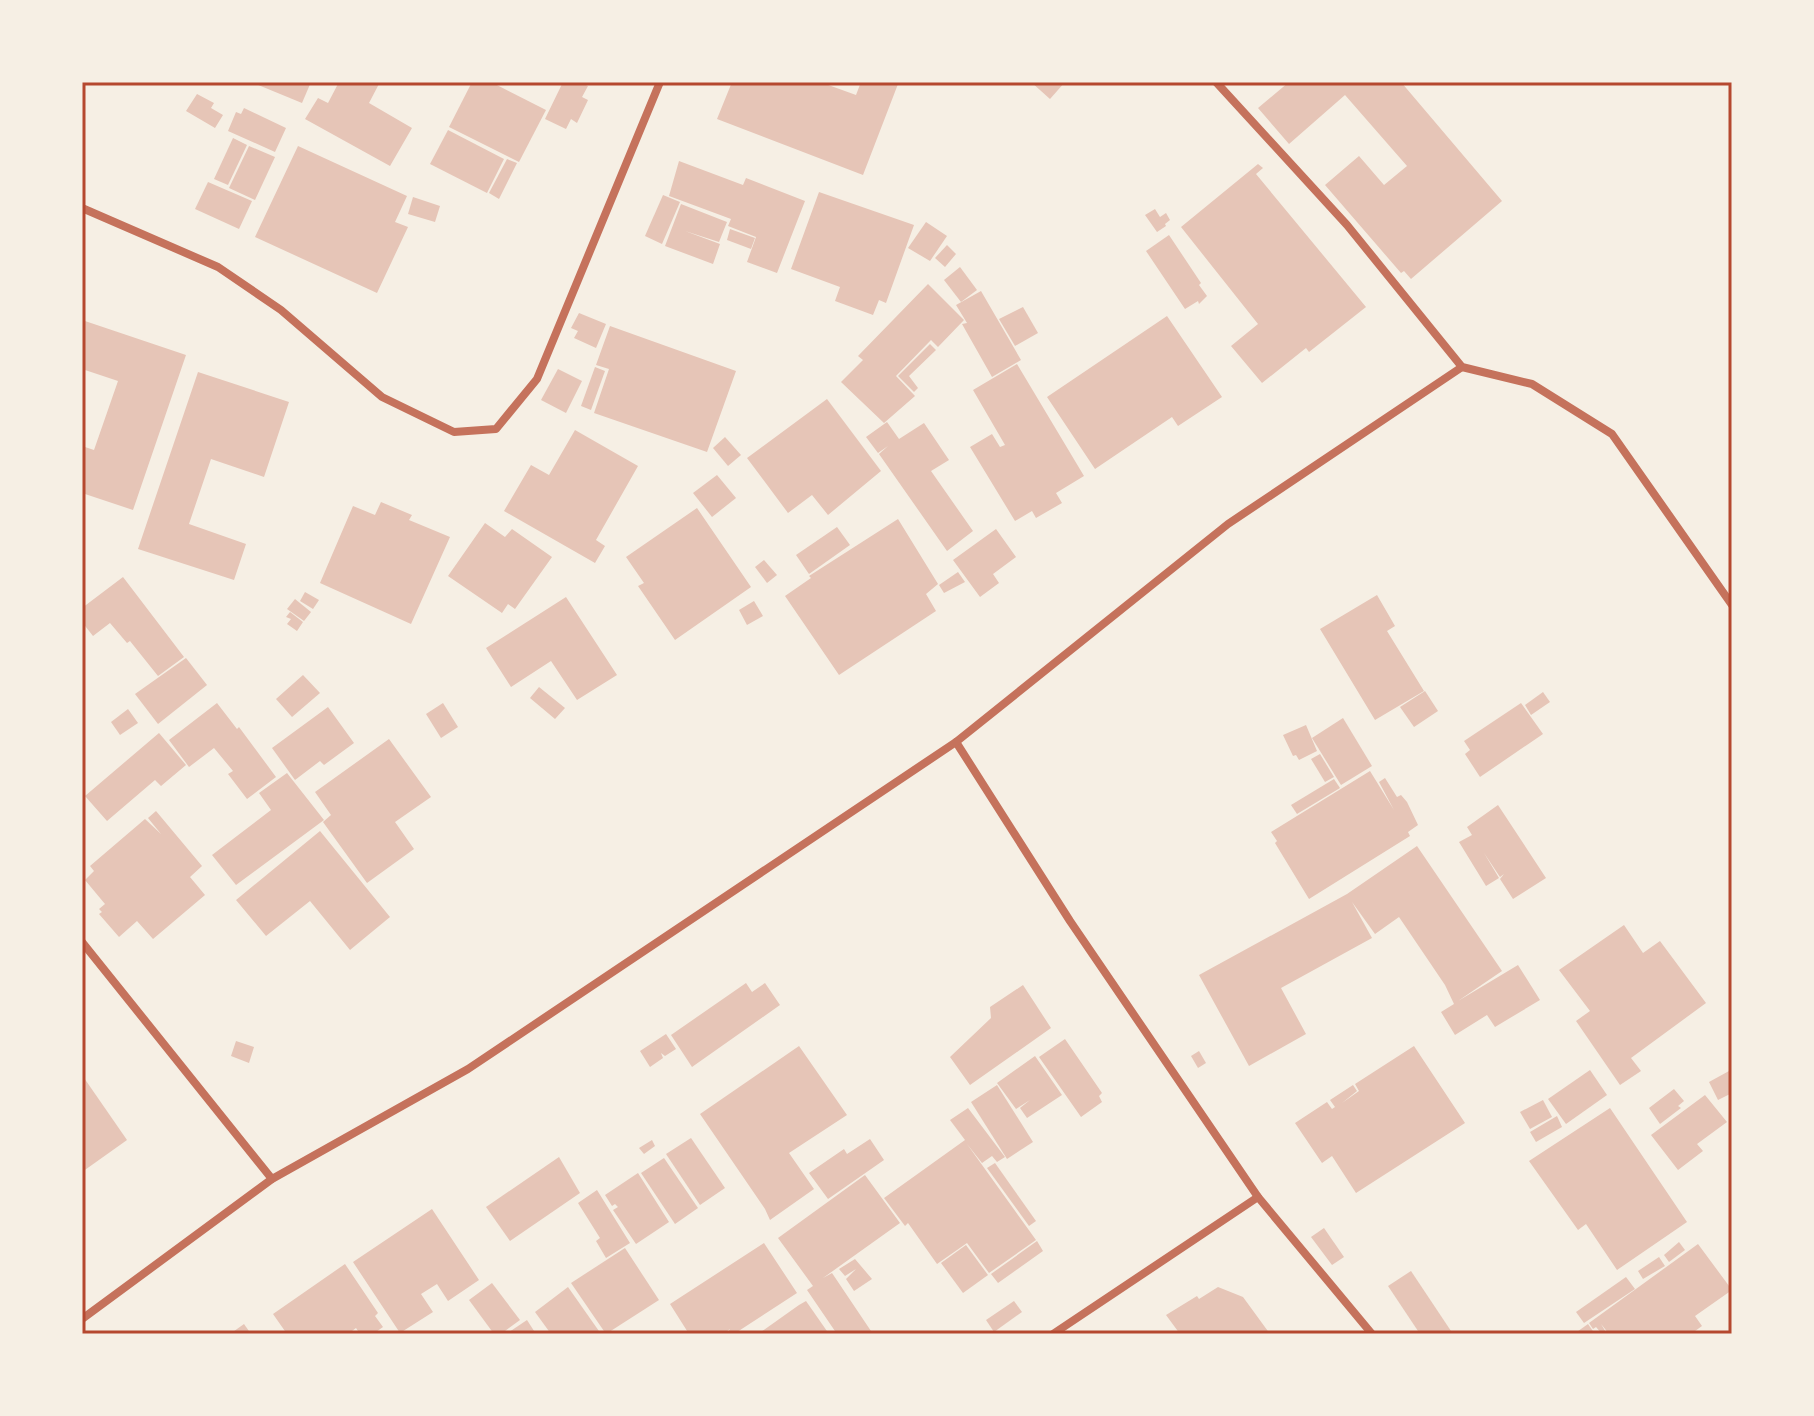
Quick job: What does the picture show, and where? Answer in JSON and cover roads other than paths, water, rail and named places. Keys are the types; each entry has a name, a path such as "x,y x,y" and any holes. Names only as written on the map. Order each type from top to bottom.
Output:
{"street":[{"path":"82,208 218,267 281,310 382,397 454,432 496,429 537,379 660,82"},
{"path":"1216,82 1347,225 1462,367 1532,384 1612,434 1732,605"},
{"path":"82,1319 272,1179 468,1069 956,742 1228,524 1462,367"},
{"path":"956,742 1070,921 1258,1197 1372,1334"},
{"path":"82,942 272,1179"},
{"path":"1053,1334 1258,1197"}]}
